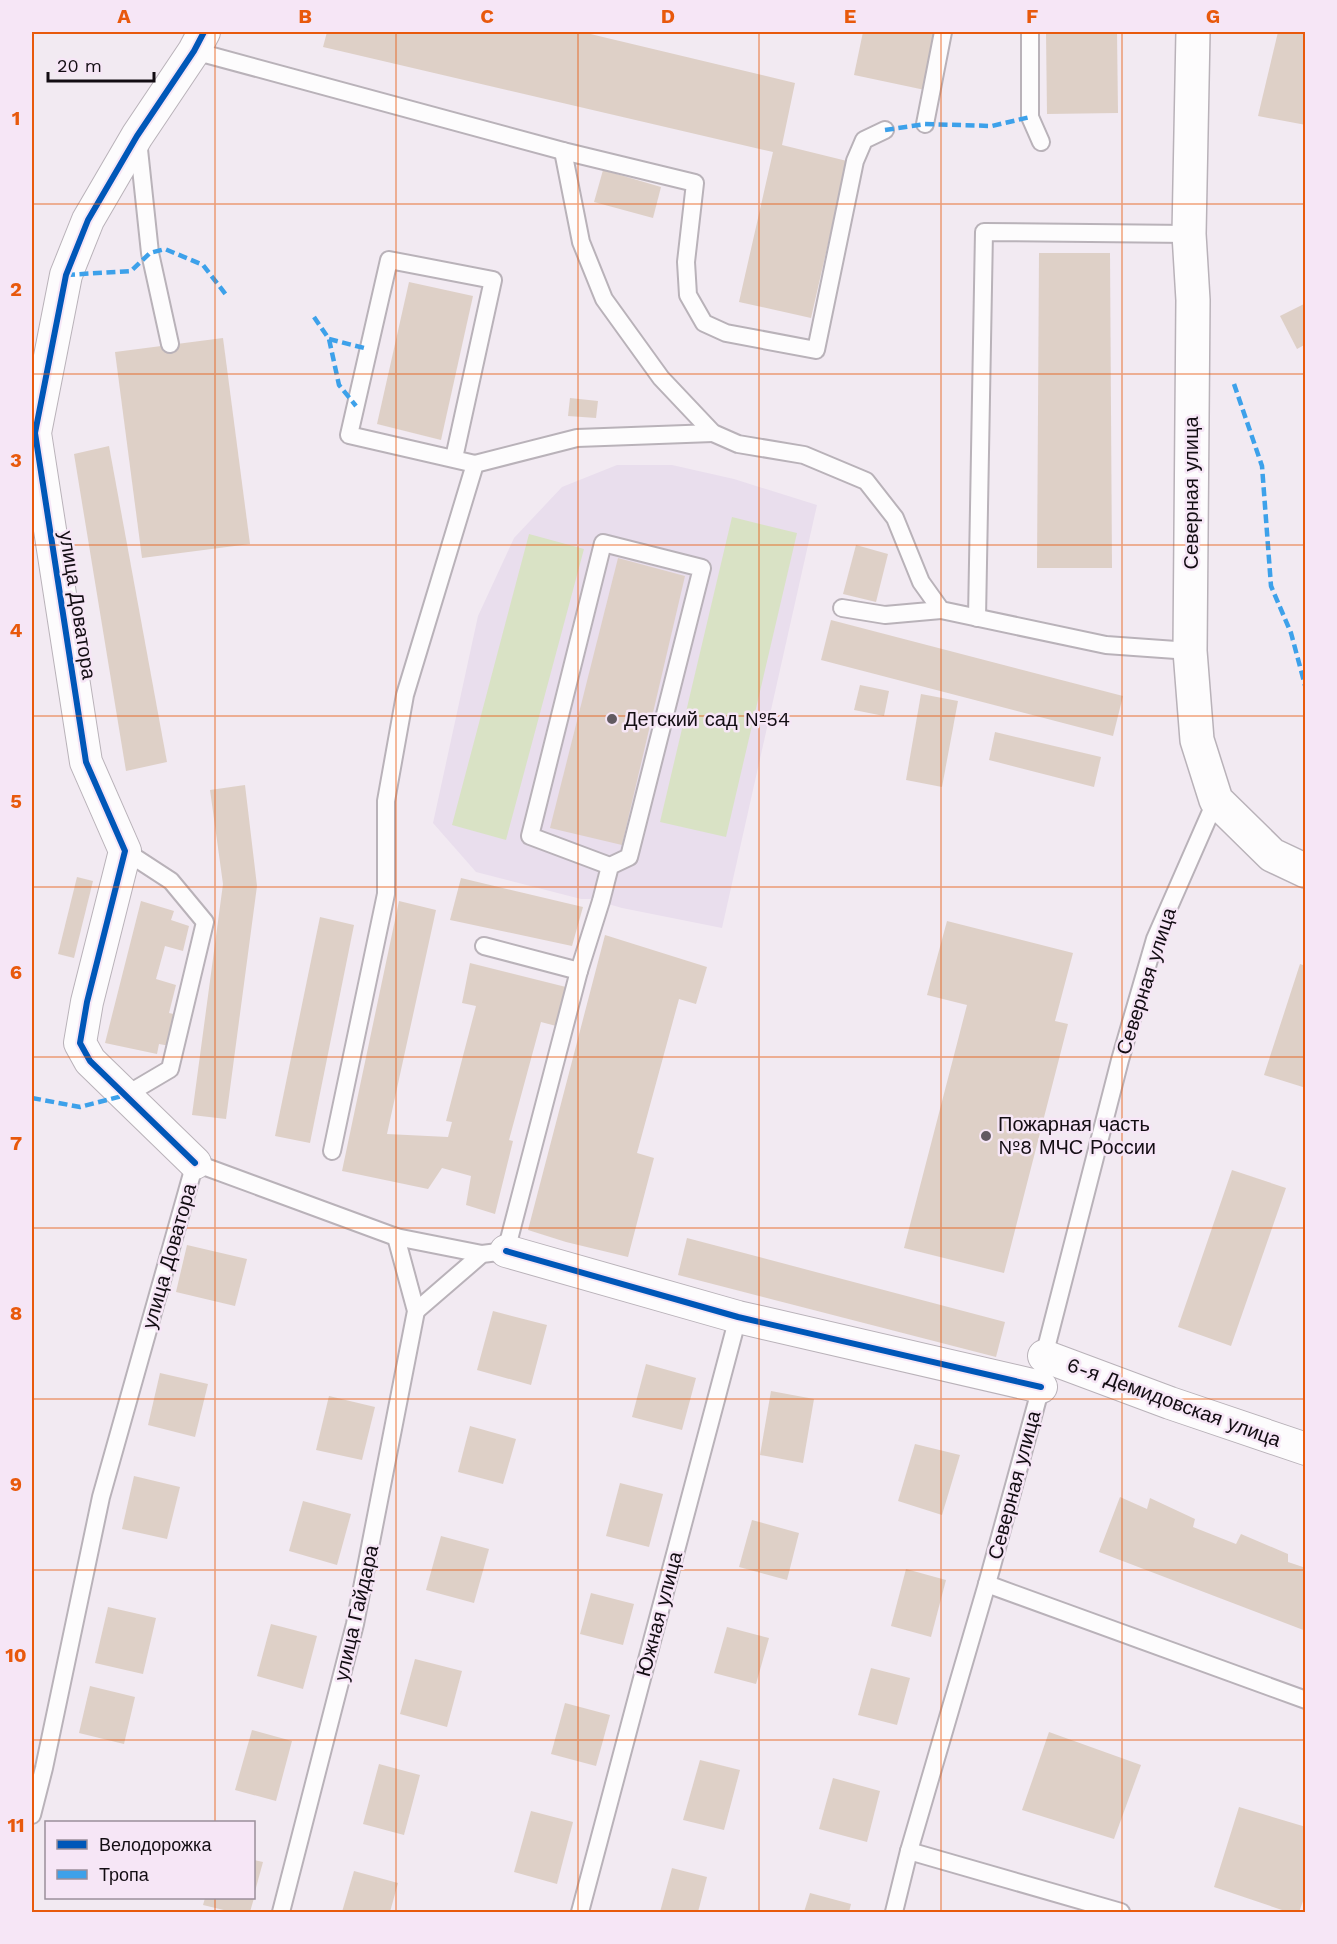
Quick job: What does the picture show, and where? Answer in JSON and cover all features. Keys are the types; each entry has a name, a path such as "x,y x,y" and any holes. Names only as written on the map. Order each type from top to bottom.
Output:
{"main road":[{"name":"Северная улица","path":"1193,32 1188,234 1193,300 1190,651 1197,740 1216,800"},
{"path":"1216,800 1272,855 1305,871"}],"street":[{"name":"улица Доватора","path":"195,1163 90,1062 80,1043 87,1002 125,851 86,762 35,434 66,275 88,220 137,136 199,41"},
{"path":"494,1253 738,1317 1041,1387"},
{"name":"6-я Демидовская улица","path":"1044,1356 1305,1449"}],"lane":[{"path":"925,124 943,32"},
{"path":"1030,32 1030,117 1041,142"},
{"path":"199,41 563,151 695,183 686,261 687,284 688,295 704,323 726,333 816,350 855,161 864,140 885,130"},
{"path":"137,136 150,253 170,344"},
{"path":"563,151 581,242 604,299 662,378 713,433 738,444 804,455 866,481 896,518 921,582 941,610"},
{"path":"977,618 984,232 1188,234"},
{"path":"454,458 493,280 389,260 349,435 475,464 577,438 713,433"},
{"path":"332,1150 386,894 386,801 405,695 475,464"},
{"path":"603,543 702,568 629,857 610,866 530,836 603,543"},
{"path":"842,608 885,615 941,610 1106,645 1190,651"},
{"name":"Северная улица","path":"894,1912 909,1851 987,1584 1041,1387 1044,1356 1120,1060 1155,939 1216,800"},
{"path":"125,851 171,881 205,922 170,1069 126,1095"},
{"path":"396,1237 416,1311 494,1253 602,901 610,866"},
{"path":"484,946 579,971"},
{"path":"195,1163 396,1237 494,1253"},
{"name":"улица Доватора","path":"32,1815 101,1497 195,1163"},
{"name":"улица Гайдара","path":"281,1912 355,1624 416,1311"},
{"name":"Южная улица","path":"580,1912 738,1317"},
{"path":"987,1584 1305,1700"},
{"path":"909,1851 1121,1912"}],"shaded area":[{"name":"Детский сад №54","path":"617,465 672,465 734,479 817,505 722,928 622,908 591,899 581,899 476,872 433,823 478,616 514,538 562,487"}],"green space":[{"path":"732,517 797,533 726,837 660,822"},
{"path":"529,534 584,549 506,840 452,825"}],"building":[{"path":"327,32 582,32 795,83 782,145 847,161 811,318 739,302 773,152 323,47"},
{"path":"863,32 936,32 925,90 854,75"},
{"path":"1046,32 1117,32 1118,113 1047,114"},
{"path":"1278,32 1306,32 1306,125 1258,116"},
{"path":"603,170 661,187 653,218 594,202"},
{"path":"1039,253 1110,253 1112,568 1037,568"},
{"path":"409,282 473,296 441,440 377,424"},
{"path":"1306,303 1306,344 1297,349 1280,316"},
{"path":"223,338 250,544 142,558 115,352"},
{"path":"570,398 598,401 596,418 568,416"},
{"path":"109,446 167,762 126,771 74,454"},
{"path":"856,545 888,554 876,602 843,594"},
{"path":"618,558 685,576 622,845 550,828"},
{"path":"831,620 1123,696 1113,736 821,660"},
{"path":"860,685 889,691 884,716 854,710"},
{"path":"921,694 958,701 942,787 906,780"},
{"path":"995,732 1101,757 1094,787 989,760"},
{"path":"245,785 257,886 226,1119 192,1115 223,884 210,790"},
{"path":"77,877 93,881 74,958 58,954"},
{"path":"461,878 583,907 572,946 450,920"},
{"path":"141,901 174,911 171,920 189,926 183,951 165,946 156,979 176,985 169,1013 178,1015 170,1046 159,1044 157,1054 105,1043"},
{"path":"399,901 436,910 387,1134 448,1137 452,1122 446,1121 476,1006 462,1003 470,963 570,988 560,1027 541,1022 509,1140 513,1141 495,1214 466,1205 471,1176 442,1168 428,1189 342,1171"},
{"path":"320,917 354,925 310,1143 275,1136"},
{"name":"Пожарная часть №8 МЧС России","path":"947,921 1073,953 1055,1021 1068,1024 1004,1273 904,1248 967,1005 927,995"},
{"path":"605,935 707,967 696,1004 679,999 637,1153 654,1158 628,1257 528,1230"},
{"path":"1300,964 1306,966 1306,1088 1264,1075"},
{"path":"1232,1170 1286,1188 1231,1346 1178,1327"},
{"path":"687,1238 1005,1322 996,1357 678,1275"},
{"path":"187,1245 247,1259 235,1306 176,1292"},
{"path":"493,1311 547,1325 531,1385 477,1370"},
{"path":"646,1364 696,1378 682,1430 632,1417"},
{"path":"160,1373 208,1384 195,1437 148,1425"},
{"path":"771,1391 814,1399 803,1463 760,1455"},
{"path":"329,1396 375,1407 362,1460 316,1450"},
{"path":"470,1426 516,1439 503,1484 458,1472"},
{"path":"915,1444 960,1455 942,1515 898,1501"},
{"path":"134,1476 180,1487 167,1539 122,1529"},
{"path":"620,1483 663,1494 649,1547 606,1536"},
{"path":"1120,1497 1147,1509 1150,1498 1195,1519 1193,1527 1236,1544 1241,1534 1288,1554 1288,1562 1306,1568 1306,1631 1099,1552"},
{"path":"303,1501 351,1514 337,1565 289,1551"},
{"path":"752,1520 799,1533 787,1580 739,1567"},
{"path":"441,1536 489,1549 474,1603 426,1590"},
{"path":"906,1569 946,1580 931,1637 891,1626"},
{"path":"591,1593 634,1604 623,1645 580,1634"},
{"path":"108,1607 156,1618 143,1674 95,1663"},
{"path":"271,1624 317,1636 303,1689 257,1676"},
{"path":"727,1627 769,1638 756,1684 714,1673"},
{"path":"415,1659 462,1671 447,1727 400,1714"},
{"path":"871,1668 910,1678 897,1725 858,1715"},
{"path":"90,1686 135,1697 124,1744 79,1733"},
{"path":"565,1703 610,1715 596,1766 551,1754"},
{"path":"252,1730 292,1741 276,1801 235,1790"},
{"path":"1049,1732 1141,1765 1114,1839 1022,1810"},
{"path":"700,1760 740,1770 724,1830 683,1820"},
{"path":"379,1764 420,1775 404,1835 363,1824"},
{"path":"833,1778 880,1791 867,1842 819,1829"},
{"path":"1239,1807 1306,1827 1306,1893 1299,1912 1288,1912 1214,1887"},
{"path":"531,1811 573,1822 557,1884 514,1872"},
{"path":"255,1860 263,1862 255,1891"},
{"path":"672,1868 707,1877 698,1912 660,1912"},
{"path":"354,1871 398,1883 390,1912 342,1912"},
{"path":"810,1893 851,1904 849,1912 804,1912"},
{"path":"205,1899 254,1899 250,1912 232,1912 203,1905"}],"marked path":[{"path":"885,130 925,124 992,126 1030,117"},
{"path":"66,275 131,271 150,253 165,249 203,265 227,296"},
{"path":"314,317 329,339 339,385 356,406"},
{"path":"329,339 368,349"},
{"path":"1234,384 1262,466 1271,586 1291,633 1306,689"},
{"path":"32,1098 80,1107 126,1095"}],"cycle path":[{"path":"195,1163 90,1061 80,1043 87,1002 125,851 86,762 35,433 66,275 88,220 137,136 194,51 204,32"},
{"path":"506,1251 738,1317 1041,1387"}],"place":[{"name":"Детский сад №54","path":"612,719"},
{"name":"Пожарная часть №8 МЧС России","path":"986,1136"}]}
